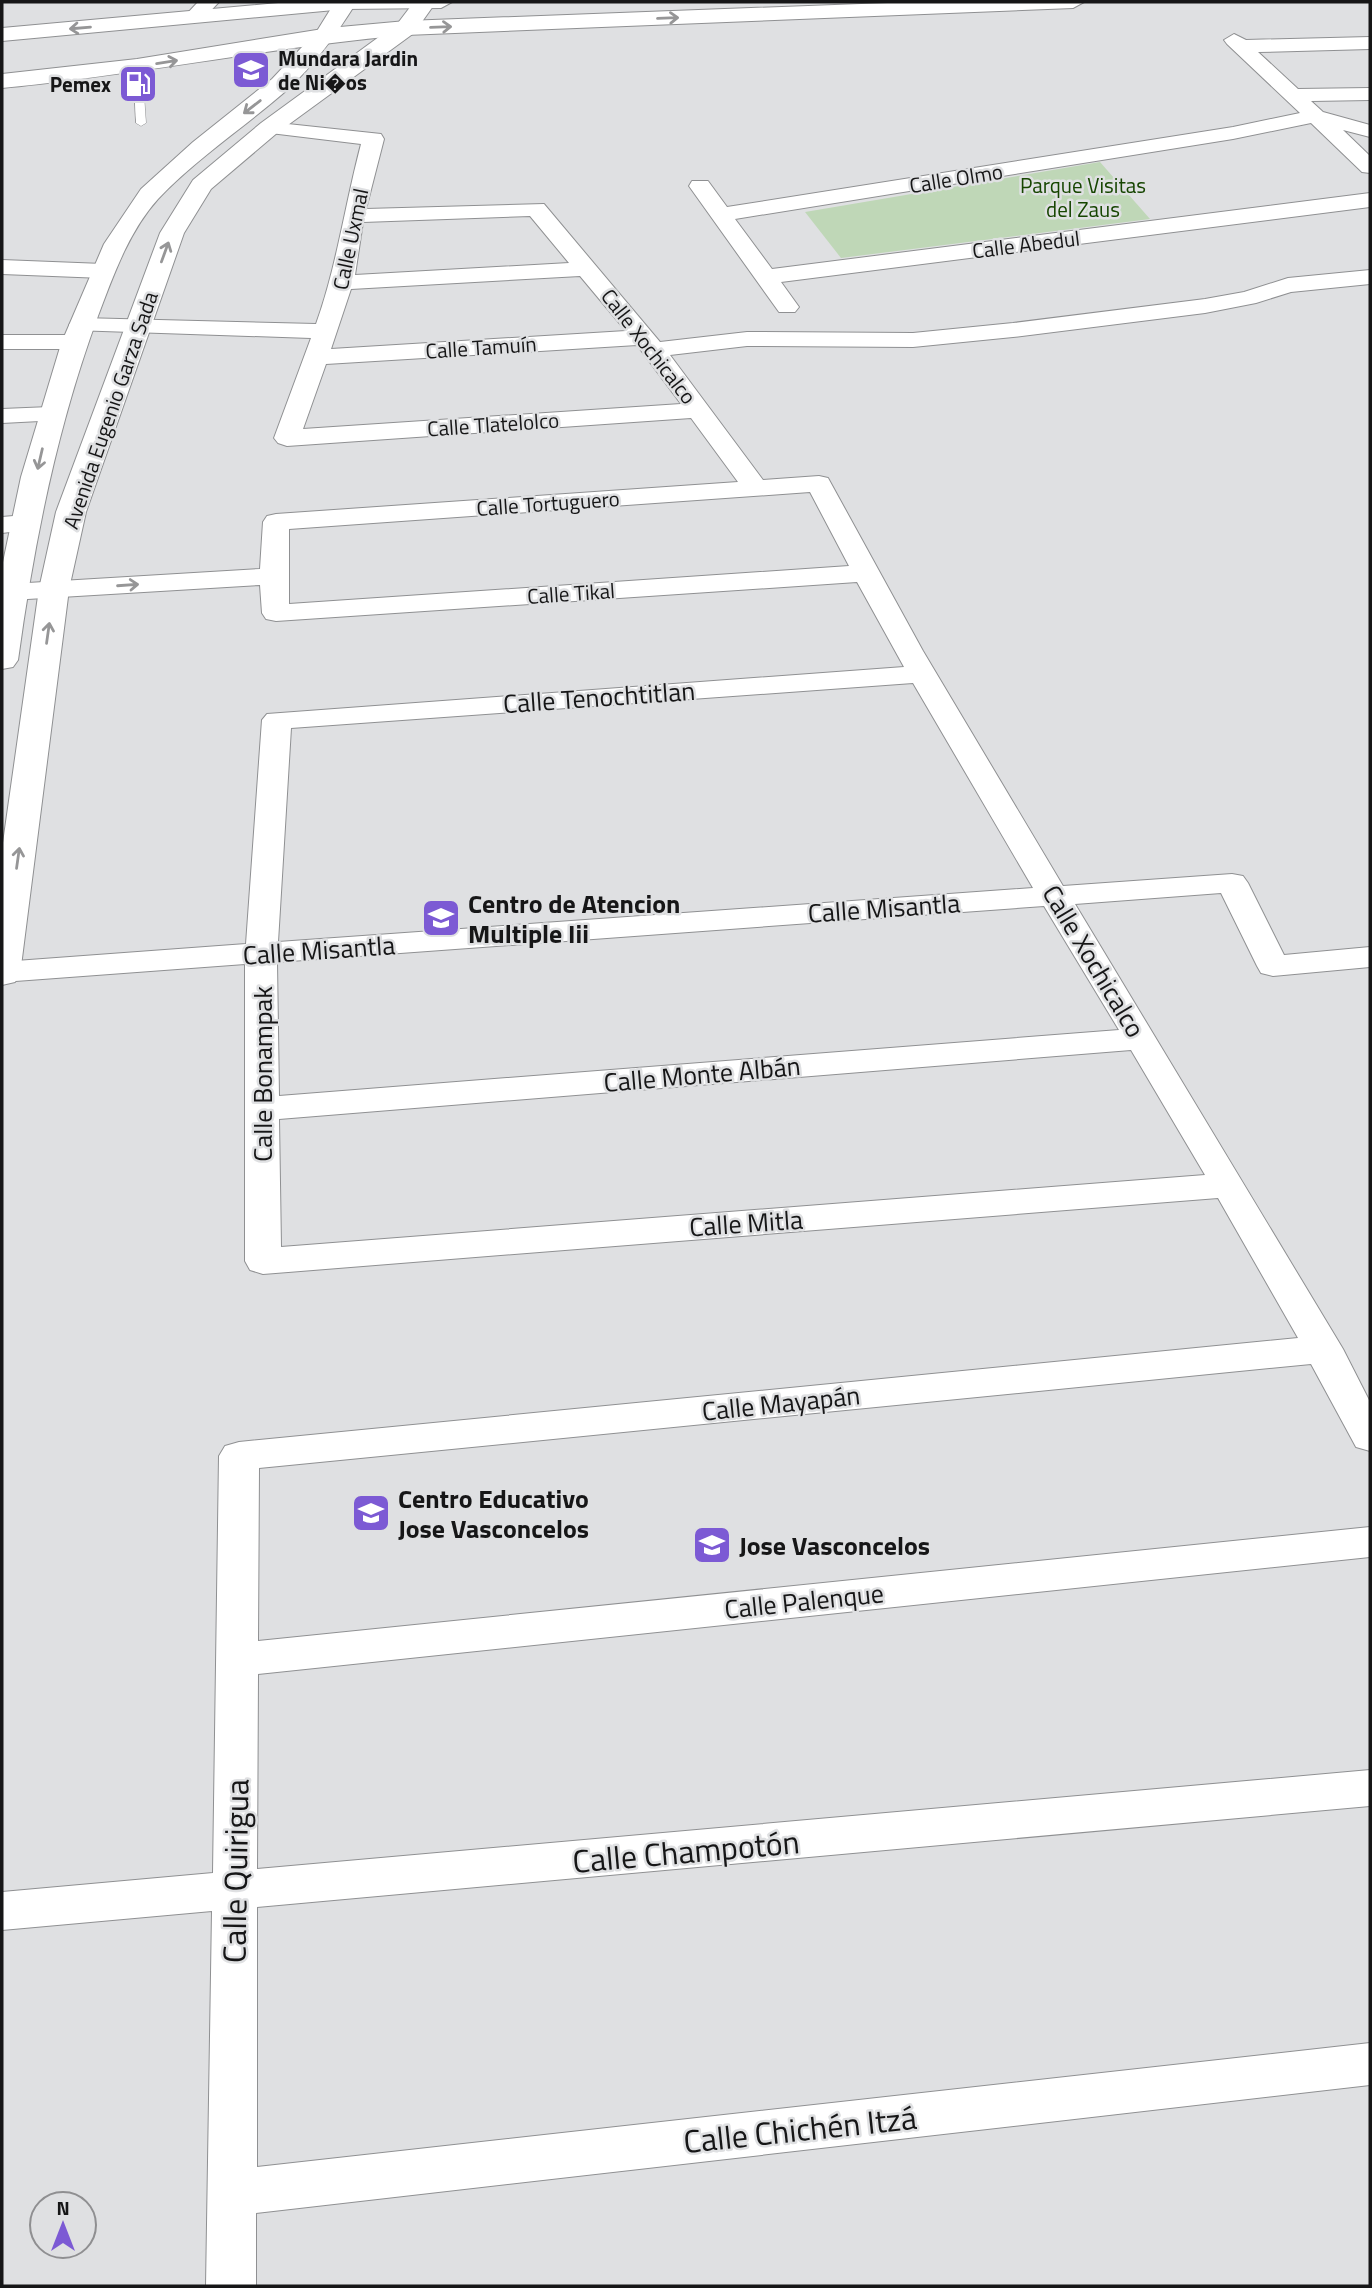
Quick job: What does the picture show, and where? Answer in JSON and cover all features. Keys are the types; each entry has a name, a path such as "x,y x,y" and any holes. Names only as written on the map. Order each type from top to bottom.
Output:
{"main road":[{"path":"2,35 346,2 441,2"},
{"name":"Avenida Eugenio Garza Sada","path":"2,660 14,582 14,524 81,326 123,229 148,196 175,168 293,75 329,35 346,2"},
{"name":"Avenida Eugenio Garza Sada","path":"2,972 56,580 71,512 172,233 202,185 269,128 405,28 425,2"},
{"path":"2,81 137,66 329,35 405,28 1073,2"},
{"path":"219,54 271,55 294,61 298,68"}],"street":[{"path":"193,18 209,2"},
{"path":"1370,43 1238,43 1370,167"},
{"path":"1296,95 1370,94"},
{"path":"1315,116 1370,131"},
{"name":"Calle Olmo","path":"721,215 1233,133 1315,116"},
{"name":"Calle Uxmal","path":"269,128 373,139 352,216 342,283 318,357 287,438"},
{"path":"700,186 787,307"},
{"name":"Calle Abedul","path":"766,277 1370,200"},
{"name":"Calle Xochicalco","path":"352,216 536,209 649,344 756,488"},
{"path":"2,267 103,271"},
{"path":"342,283 587,269"},
{"name":"Calle Tamuín","path":"318,357 747,339 913,340 1205,306 1248,298 1288,285 1370,277"},
{"path":"2,342 81,326 141,319 329,323"},
{"name":"Calle Tlatelolco","path":"287,438 699,410"},
{"path":"2,416 50,415"},
{"name":"Calle Xochicalco","path":"819,484 922,674 1229,1185 1324,1349 1370,1437"},
{"name":"Calle Tortuguero","path":"274,566 276,522 819,484"},
{"path":"14,582 274,566"},
{"name":"Calle Tikal","path":"274,566 276,613 866,573"},
{"name":"Calle Tenochtitlan","path":"277,720 922,674"},
{"name":"Calle Bonampak","path":"263,1261 261,954 277,720"},
{"name":"Calle Misantla","path":"2,972 1232,883 1273,966 1370,957"},
{"name":"Calle Monte Albán","path":"262,1109 1142,1039"},
{"name":"Calle Mitla","path":"263,1261 1229,1185"},
{"name":"Calle Mayapán","path":"239,1456 1324,1349"},
{"name":"Calle Quirigua","path":"231,2286 239,1456"},
{"name":"Calle Palenque","path":"237,1660 1370,1542"},
{"name":"Calle Champotón","path":"2,1911 1370,1788"},
{"name":"Calle Chichén Itzá","path":"230,2193 1370,2064"}],"lane":[{"path":"137,66 141,123"}],"green space":[{"name":"Parque Visitas del Zaus","path":"1100,162 1150,219 841,258 805,212"}],"place":[{"name":"Mundara Jardin de Ni�os","path":"251,70"},
{"name":"Pemex","path":"138,84"},
{"name":"Centro de Atencion Multiple Iii","path":"441,918"},
{"name":"Centro Educativo Jose Vasconcelos","path":"371,1513"},
{"name":"Jose Vasconcelos","path":"712,1545"}]}
